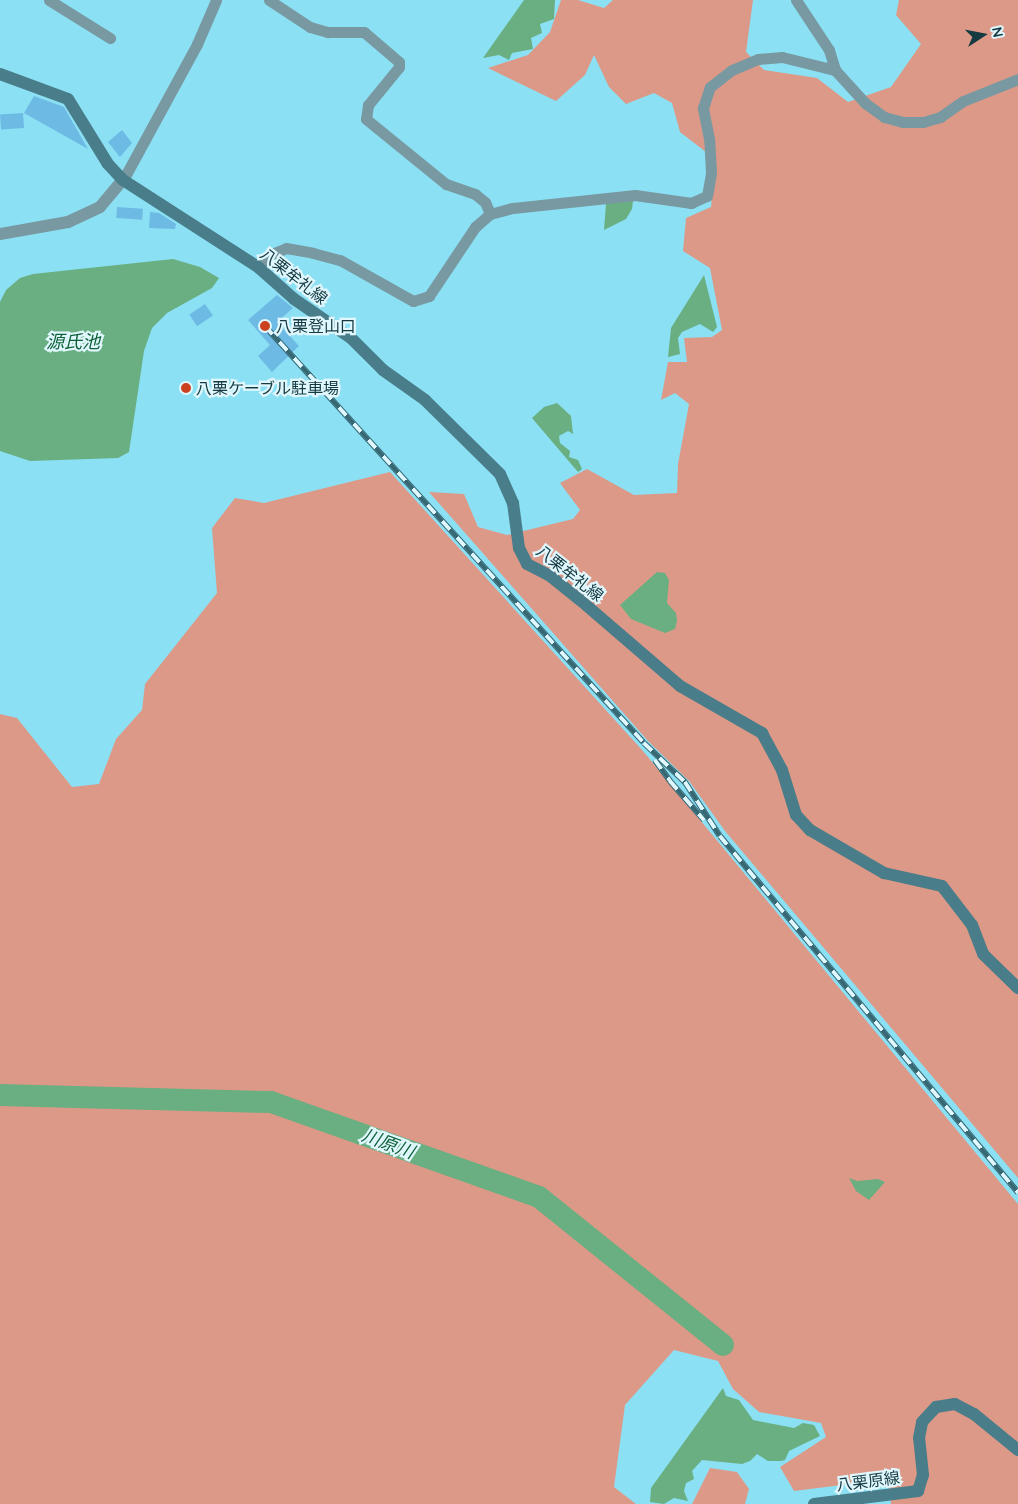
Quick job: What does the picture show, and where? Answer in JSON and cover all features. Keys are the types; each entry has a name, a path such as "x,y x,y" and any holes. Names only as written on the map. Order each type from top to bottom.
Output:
{"main road":[{"name":"八栗牟礼線","path":"0,74 68,99 108,164 124,180 258,267 294,299 350,338 383,370 425,400 500,474 513,503 519,548 527,564 549,575 680,686 762,733 782,770 796,816 810,830 884,873 942,886 972,924 983,954 1018,988"},
{"name":"八栗原線","path":"814,1504 918,1491 923,1475 919,1438 922,1422 936,1407 954,1404 974,1414 1018,1450"}],"street":[{"path":"49,0 110,38"},
{"path":"0,234 68,222 100,207 124,180 197,44 216,0"},
{"path":"269,0 310,27 328,32 364,32 399,62 398,67 368,105 366,119 446,184 475,194 485,202 490,214"},
{"path":"796,0 829,50 836,70 865,103 884,117 903,122 923,122 940,117 963,102 1018,78"},
{"path":"258,267 269,255 286,248 340,260 413,300 429,296 475,227 490,214 513,208 635,195 691,203 707,196 711,173 709,139 703,108 710,87 732,70 758,59 782,57 836,70"}],"shaded area":[{"path":"561,0 578,0 604,8 613,0 753,0 746,52 764,70 817,78 848,102 891,87 921,44 896,15 899,0 1018,0 1018,1178 725,831 689,781 648,741 429,492 464,494 478,527 507,535 573,519 580,510 560,483 587,469 634,495 677,493 678,464 689,404 675,393 661,400 668,362 687,362 684,338 712,337 722,330 710,268 683,251 686,218 711,207 715,159 680,132 672,103 654,93 626,104 609,87 594,55 585,75 556,101 488,68 528,55 550,32"},
{"path":"390,472 643,751 1018,1204 1018,1504 891,1504 889,1488 866,1482 794,1491 780,1467 826,1437 821,1423 759,1412 733,1389 718,1361 674,1350 625,1405 614,1487 636,1504 0,1504 0,714 17,718 72,787 99,784 116,739 142,710 145,684 217,593 212,528 235,498 264,503"},
{"path":"710,1468 737,1472 749,1489 745,1504 692,1504"}],"water":[{"path":"524,0 555,0 554,19 540,24 542,33 531,38 533,49 512,53 509,60 499,55 483,58"},
{"path":"623,200 633,201 632,209 626,219 604,230 606,204"},
{"name":"源氏池","path":"173,259 200,267 219,278 212,288 167,313 152,328 144,351 129,452 118,458 30,461 0,451 0,302 6,290 20,278 33,274"},
{"path":"704,275 717,327 713,332 700,324 682,332 678,338 680,354 668,357 671,328"},
{"path":"557,403 571,416 573,434 568,431 559,436 560,443 570,451 569,457 578,460 582,469 578,472 532,418 544,407"},
{"path":"657,572 665,573 669,580 667,603 676,613 675,629 665,633 631,619 620,605"},
{"path":"849,1178 857,1181 878,1179 885,1182 869,1200 856,1191"},
{"path":"723,1388 726,1396 739,1400 753,1420 794,1428 803,1423 814,1425 820,1436 789,1451 785,1460 781,1461 768,1461 757,1454 750,1461 742,1464 702,1460 692,1471 694,1479 686,1483 684,1491 688,1501 674,1498 664,1504 650,1502 651,1488"}],"building":[{"path":"34,96 64,107 88,149 24,113"},
{"path":"23,113 24,128 1,130 0,115"},
{"path":"122,130 132,143 120,157 108,142"},
{"path":"117,207 143,209 142,220 116,218"},
{"path":"150,212 159,213 176,224 175,229 149,228"},
{"path":"277,295 293,308 277,322 299,346 272,372 258,356 270,345 248,320"},
{"path":"205,304 213,316 197,326 189,315"}],"waterway":[{"name":"川原川","path":"0,1095 271,1102 539,1197 723,1345"}],"railway":[{"path":"265,326 644,743 685,782 720,836 1018,1193"},
{"path":"655,760 670,781 704,820"}],"place":[{"name":"八栗登山口","path":"265,326"},
{"name":"八栗ケーブル駐車場","path":"186,388"}]}
